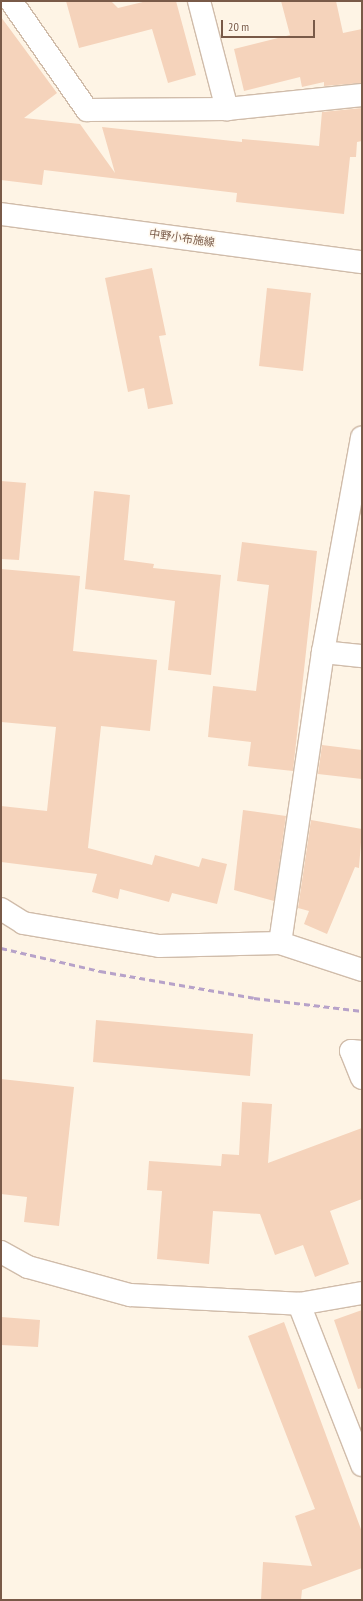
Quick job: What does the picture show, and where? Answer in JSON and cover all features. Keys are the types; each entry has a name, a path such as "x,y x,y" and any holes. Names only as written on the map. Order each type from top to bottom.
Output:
{"street":[{"path":"11,1 88,110 227,109 362,95"},
{"path":"199,1 227,109"},
{"name":"中野小布施線","path":"1,214 362,262"},
{"path":"280,943 323,652 362,438"},
{"path":"323,652 362,656"},
{"path":"1,909 23,923 159,946 280,943 362,970"},
{"path":"362,1052 352,1052 362,1078"},
{"path":"1,1252 28,1267 130,1295 300,1304 362,1293"},
{"path":"300,1304 362,1465"}],"building":[{"path":"66,1 111,1 118,8 147,1 176,1 196,75 168,83 152,29 79,48"},
{"path":"281,1 336,1 343,33 362,29 362,83 324,86 324,82 302,87 300,77 244,91 234,49 290,35"},
{"path":"1,17 57,93 24,118 80,124 115,173 102,127 242,142 242,139 319,146 322,112 362,108 362,141 357,142 356,157 350,157 344,214 236,202 237,193 44,170 42,185 1,180"},
{"path":"152,268 166,335 159,336 173,404 148,409 144,388 128,392 105,278"},
{"path":"267,288 311,293 303,371 259,366"},
{"path":"1,481 26,483 19,560 1,559"},
{"path":"94,491 130,495 124,560 154,564 153,568 221,575 211,675 168,670 175,601 85,589"},
{"path":"242,542 317,551 293,771 248,766 251,742 208,737 213,686 256,691 269,585 237,581"},
{"path":"1,569 80,576 73,651 157,660 150,731 101,726 88,848 152,865 155,855 199,867 202,858 227,864 217,904 172,893 169,902 120,889 118,899 92,892 97,874 1,862 1,806 47,811 56,727 1,722"},
{"path":"322,745 362,750 362,779 318,774"},
{"path":"243,810 286,816 274,901 234,890"},
{"path":"311,820 362,829 359,868 355,867 327,934 304,924 309,911 298,908"},
{"path":"96,1020 253,1034 250,1076 93,1062"},
{"path":"1,1079 74,1087 59,1226 24,1222 27,1197 1,1194"},
{"path":"242,1102 272,1104 268,1163 362,1128 362,1199 330,1211 349,1264 315,1277 303,1245 275,1255 260,1214 213,1211 209,1264 157,1259 162,1191 147,1190 149,1161 221,1166 222,1154 239,1155"},
{"path":"362,1310 362,1388 358,1389 334,1320"},
{"path":"1,1317 40,1320 38,1347 1,1345"},
{"path":"284,1322 362,1532 362,1568 302,1590 301,1600 261,1600 263,1562 312,1566 295,1516 315,1509 248,1336"}],"railway":[{"path":"1,948 100,971 254,998 362,1011"}]}
